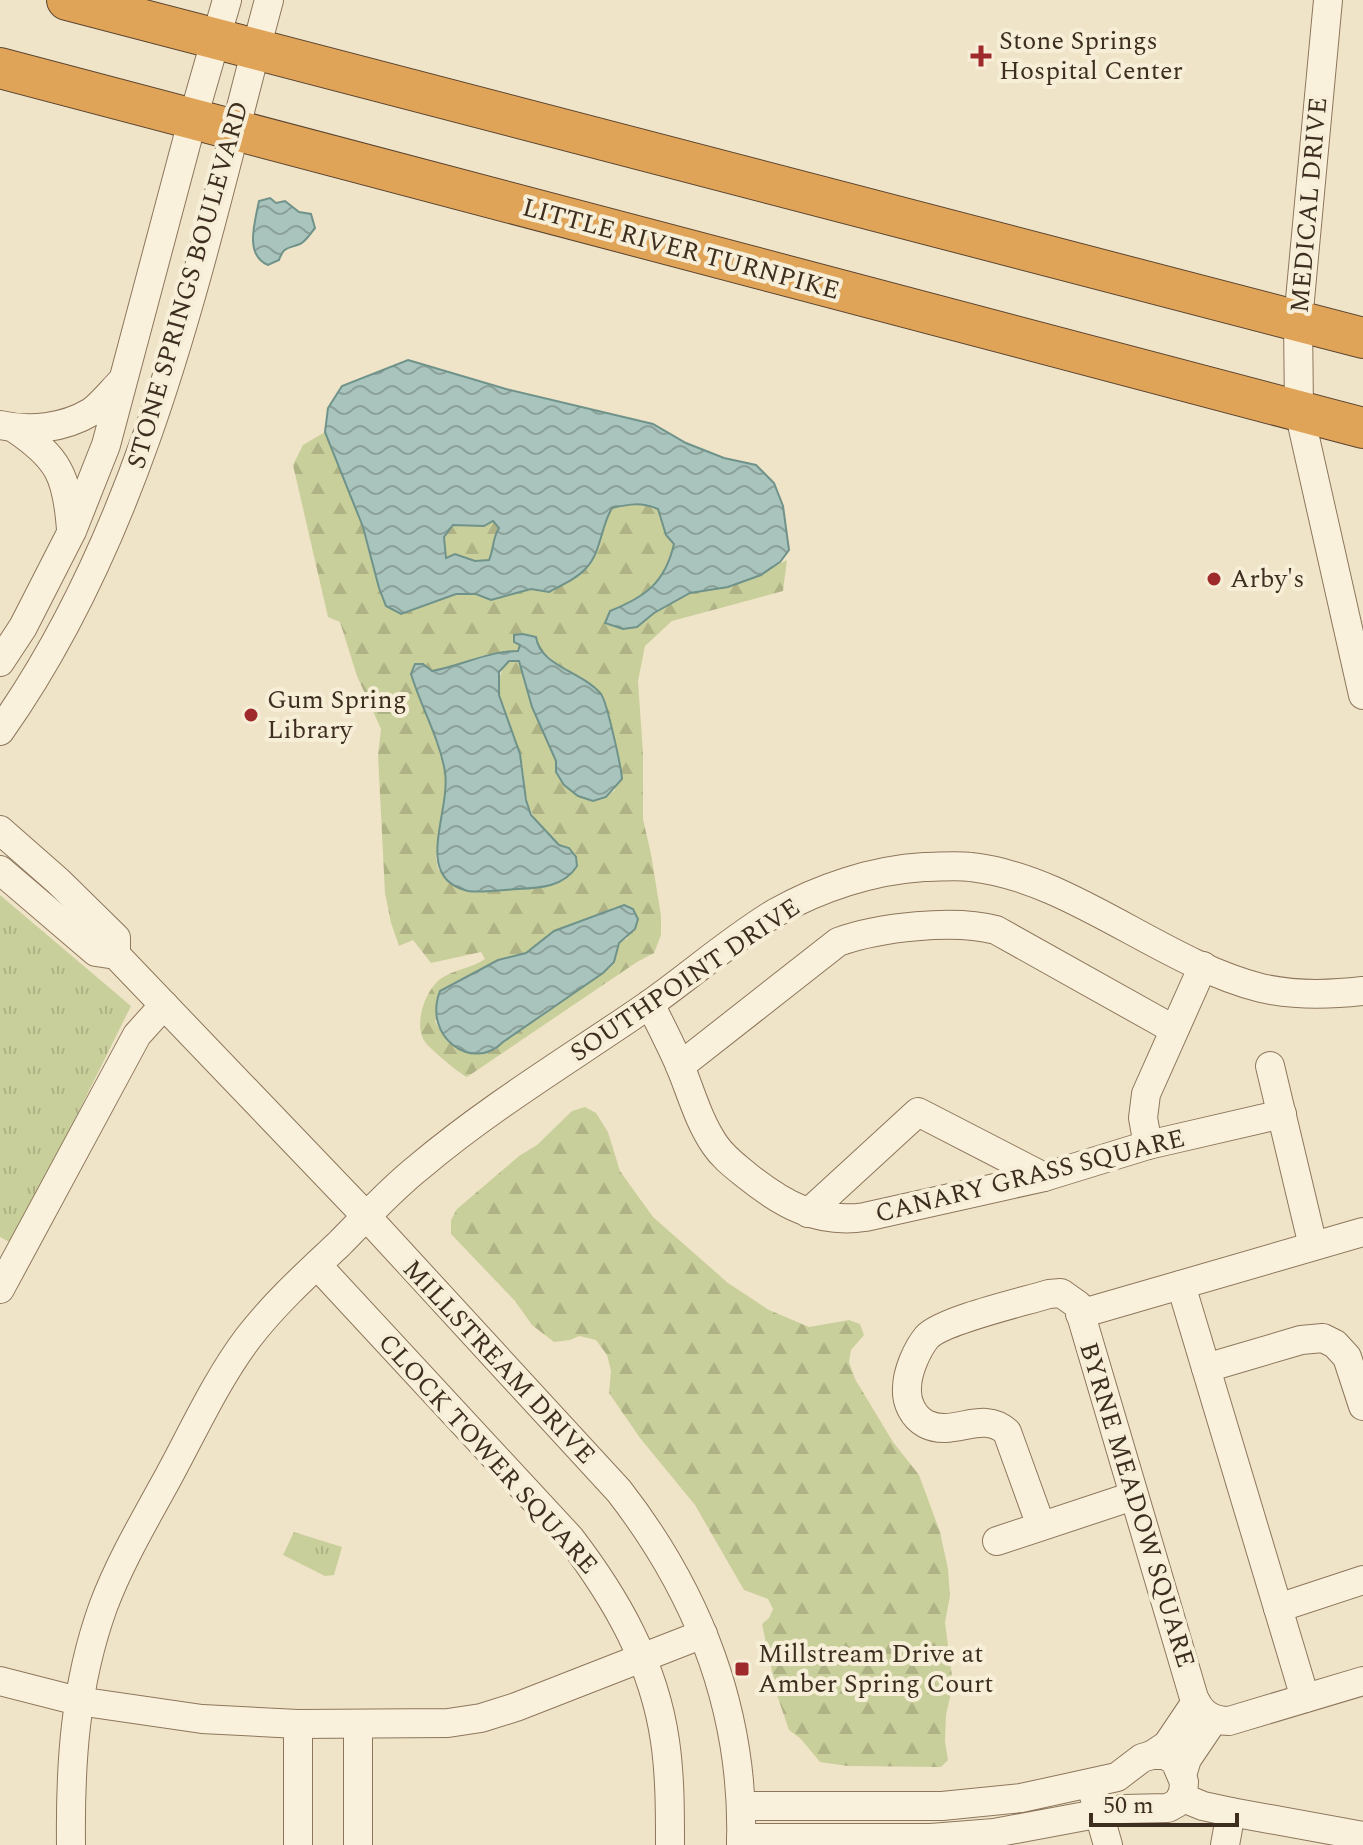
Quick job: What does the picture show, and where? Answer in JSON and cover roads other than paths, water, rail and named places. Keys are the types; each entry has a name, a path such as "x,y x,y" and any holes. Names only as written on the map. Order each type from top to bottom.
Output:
{"highway":[{"path":"67,0 1363,338"},
{"name":"LITTLE RIVER TURNPIKE","path":"0,68 1363,428"}],"street":[{"name":"STONE SPRINGS BOULEVARD","path":"0,662 23,627 72,531 106,445 227,0"},
{"name":"STONE SPRINGS BOULEVARD","path":"0,731 55,645 92,574 124,500 159,402 236,131 269,0"},
{"name":"MEDICAL DRIVE","path":"1328,0 1298,321 1299,411 1363,695"},
{"path":"7,426 35,428 70,422 93,410 123,381"},
{"path":"7,426 33,441 50,457 64,478 69,495 72,531"},
{"name":"MILLSTREAM DRIVE","path":"0,830 116,938 116,955"},
{"name":"SOUTHPOINT DRIVE","path":"71,1845 73,1743 78,1701 99,1620 121,1564 223,1376 248,1338 278,1303 418,1167 482,1118 650,1004 773,914 836,886 866,877 916,868 971,867 1050,889 1148,941 1240,981 1277,991 1319,994 1363,991"},
{"name":"MILLSTREAM DRIVE","path":"0,870 96,952 116,955 367,1217 619,1491 649,1529 679,1579 719,1679 733,1737 741,1806 741,1841"},
{"path":"680,1066 838,942 888,929 978,925 996,930 1173,1029"},
{"path":"1148,1145 1143,1118 1146,1094 1203,966"},
{"name":"CANARY GRASS SQUARE","path":"650,1004 680,1066 695,1109 727,1160 779,1200 808,1213 834,1219 855,1218 1044,1177 1148,1145 1282,1114"},
{"path":"1,1285 137,1035 164,1005"},
{"path":"1270,1066 1313,1246"},
{"path":"808,1213 918,1112 1044,1177"},
{"name":"BYRNE MEADOW SQUARE","path":"741,1806 942,1806 1021,1798 1090,1784 1117,1777 1142,1758 1152,1755 1205,1711 1133,1496 1080,1314 1363,1232"},
{"name":"CLOCK TOWER SQUARE","path":"317,1265 570,1538 614,1601 642,1656 655,1694 665,1739 670,1785 670,1845"},
{"path":"1181,1285 1305,1698"},
{"path":"1041,1526 1007,1432 988,1421 940,1429 927,1424 918,1418 911,1407 907,1382 927,1337 950,1324 1061,1293 1078,1305 1080,1314"},
{"path":"1206,1368 1301,1340 1323,1338 1335,1344 1347,1357 1363,1406"},
{"path":"997,1541 1133,1496"},
{"path":"1278,1608 1363,1580"},
{"path":"0,1681 78,1701 202,1719 298,1724 448,1723 481,1718 516,1707 703,1634"},
{"path":"741,1841 946,1837 994,1833 1136,1808 1168,1808 1177,1803 1187,1759 1205,1711 1220,1721 1238,1719 1363,1681"},
{"path":"298,1724 298,1845"},
{"path":"358,1724 358,1845"},
{"path":"1152,1755 1165,1755 1175,1761 1182,1786 1203,1806 1363,1836"},
{"path":"1090,1784 1108,1845"},
{"path":"1225,1845 1231,1812"}],"water":[{"path":"270,198 276,203 285,201 299,212 311,214 315,228 302,243 287,249 279,260 268,265 256,254 253,237 259,201"},
{"path":"408,360 506,389 653,424 686,443 724,458 756,465 774,483 783,506 789,550 780,562 761,575 728,587 690,593 654,613 637,627 623,629 605,623 610,611 652,587 665,569 674,544 666,535 658,509 624,505 612,508 587,567 549,592 531,589 491,600 476,594 456,594 401,614 386,606 363,527 325,432 328,408 342,386","holes":["493,521 499,528 489,560 475,561 455,554 446,558 444,537 453,525 484,526"]},
{"path":"514,635 536,637 545,655 601,694 622,779 606,797 593,801 578,796 564,785 556,772 556,761 532,707 519,661 509,661 499,672 499,695 520,754 526,800 531,815 559,845 569,848 576,857 577,866 572,873 551,885 468,891 451,884 442,873 438,858 445,772 439,747 411,674 415,664 423,664 432,671 496,653 518,651 520,645 514,642"},
{"path":"624,905 633,909 638,919 635,929 619,943 614,962 603,973 491,1051 478,1054 465,1052 444,1036 436,1008 440,991 498,960 526,953 554,931"}],"place":[{"name":"Stone Springs Hospital Center","path":"981,56"},
{"name":"Arby's","path":"1214,579"},
{"name":"Gum Spring Library","path":"251,715"},
{"name":"Millstream Drive at Amber Spring Court","path":"742,1669"}]}
